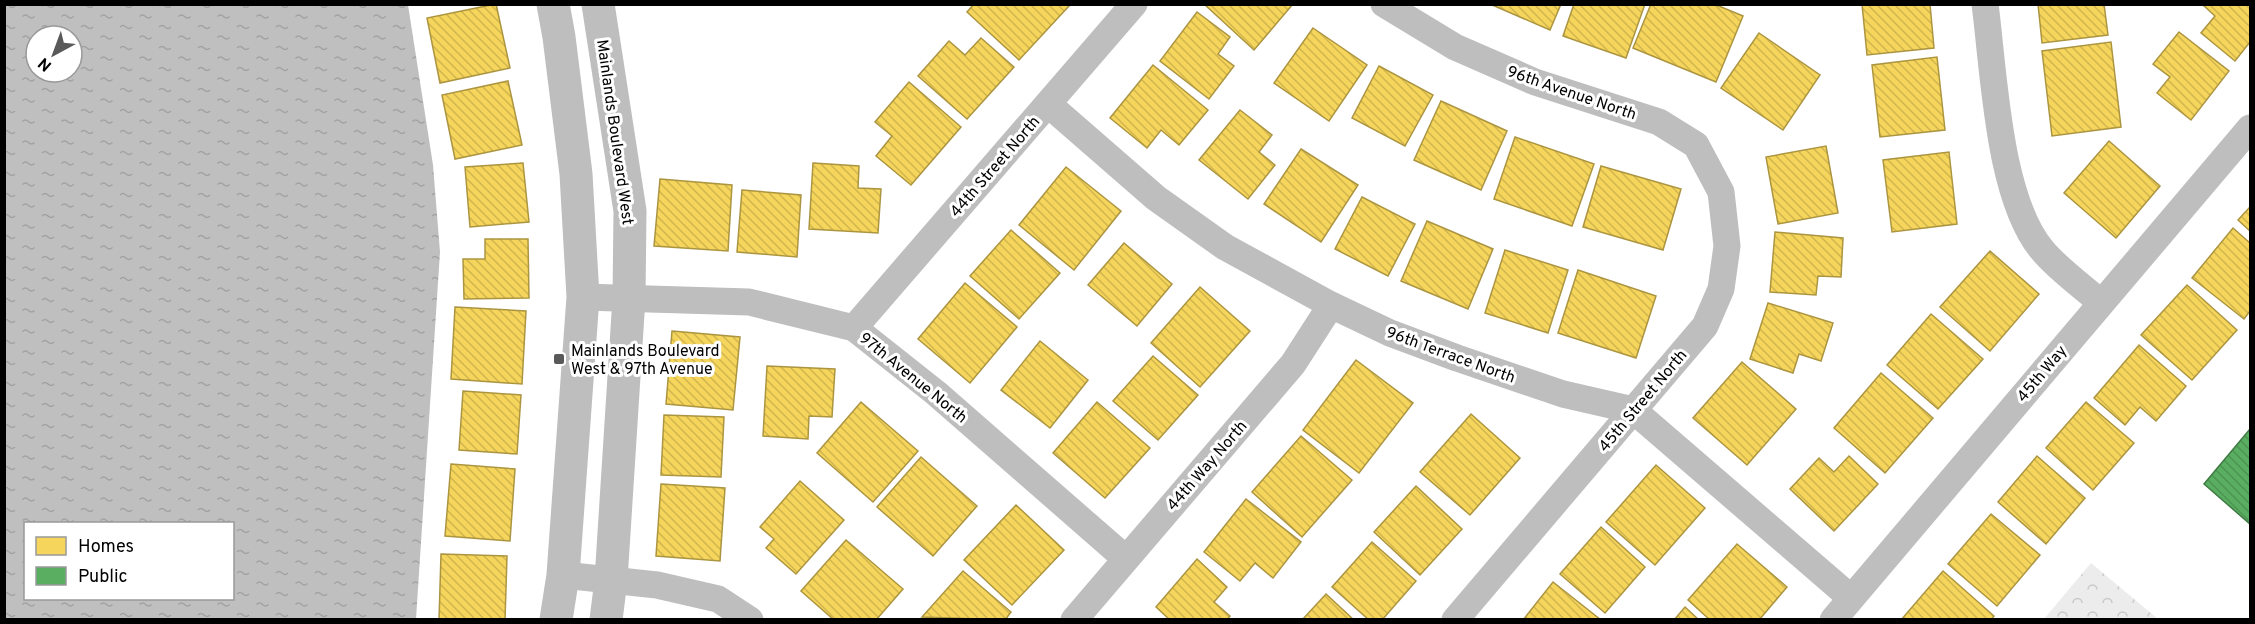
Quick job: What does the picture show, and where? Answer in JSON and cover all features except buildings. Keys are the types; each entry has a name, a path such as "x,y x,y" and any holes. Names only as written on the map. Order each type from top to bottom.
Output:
{"street":[{"path":"553,4 560,37 576,174 583,297 563,575 556,620"},
{"name":"Mainlands Boulevard West","path":"598,4 630,212 629,298 611,580 606,620"},
{"name":"44th Street North","path":"854,328 1134,4"},
{"name":"96th Avenue North","path":"1384,4 1455,47 1535,82 1659,122 1696,145"},
{"path":"1985,4 2002,141 2013,197 2042,250 2101,303"},
{"name":"96th Terrace North","path":"1048,104 1156,198 1226,247 1331,305 1390,333 1457,358 1563,394 1634,410 1851,598"},
{"name":"45th Way","path":"1833,620 2250,128"},
{"name":"45th Street North","path":"1455,620 1705,326 1721,289 1727,246 1721,192 1696,145"},
{"name":"97th Avenue North","path":"583,297 748,302 854,328 936,393 1125,558"},
{"name":"44th Way North","path":"1074,620 1293,364 1331,305"},
{"path":"563,575 657,585 718,599 750,620"}],"green space":[{"path":"2091,563 2158,619 2044,619"}],"water":[{"path":"4,5 408,5 433,165 440,252 416,619 5,619"}],"place":[{"name":"Mainlands Boulevard West & 97th Avenue","path":"559,359"}]}
